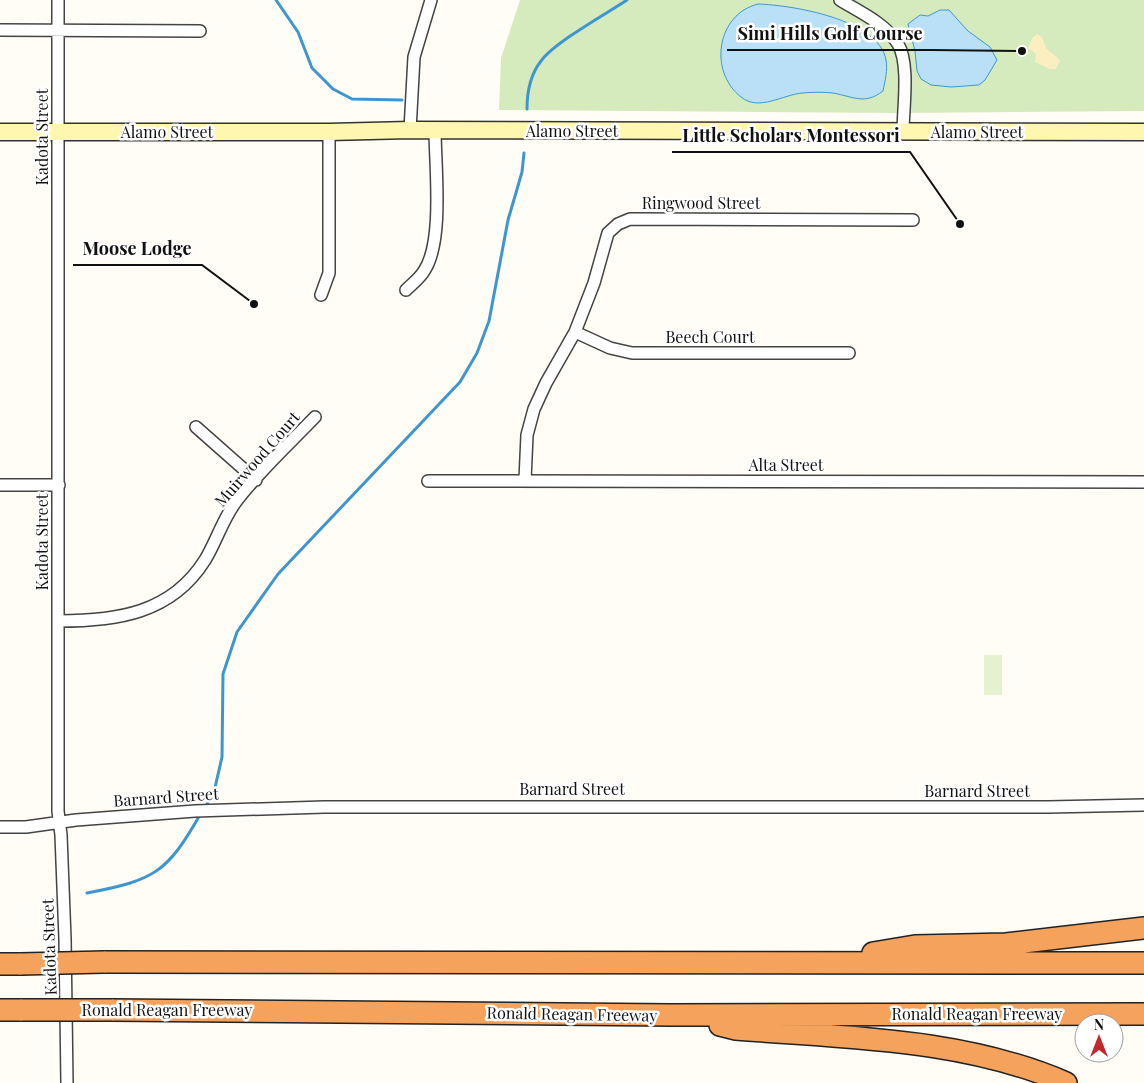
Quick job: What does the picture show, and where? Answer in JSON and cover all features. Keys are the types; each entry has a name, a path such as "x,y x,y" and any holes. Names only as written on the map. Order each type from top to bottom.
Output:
{"highway":[{"path":"819,963 915,946 1006,944 1144,928"},
{"path":"10,964 104,962 1144,963"},
{"name":"Ronald Reagan Freeway","path":"0,1010 671,1015 1144,1014"},
{"path":"671,1015 736,1029 924,1044 1016,1065 1066,1083"}],"main road":[{"name":"Alamo Street","path":"0,132 329,132 435,130 1144,132"}],"street":[{"name":"Kadota Street","path":"58,0 58,811 65,939 67,1083"},
{"path":"410,130 414,57 431,0"},
{"path":"840,0 880,25 898,44 904,65 903,132"},
{"path":"0,30 200,31"},
{"path":"406,290 424,270 433,251 437,196 435,130"},
{"path":"321,295 329,273 329,132"},
{"name":"Ringwood Street","path":"525,480 527,436 534,409 546,383 575,332 594,283 608,234 618,224 630,219 913,220"},
{"name":"Beech Court","path":"575,332 610,348 632,353 849,353"},
{"name":"Muirwood Court","path":"58,621 99,621 121,618 140,612 179,590 205,560 228,514 256,480 315,417"},
{"path":"196,427 256,480"},
{"name":"Alta Street","path":"428,481 1144,482"},
{"path":"0,485 59,485"},
{"name":"Barnard Street","path":"0,827 26,827 60,822 213,810 472,805 1048,807 1144,805"}],"green space":[{"path":"520,0 1144,0 1144,111 901,113 499,110 501,58"},
{"path":"984,655 1002,655 1002,695 984,695"}],"sand":[{"path":"1038,34 1042,37 1046,48 1060,60 1056,69 1050,69 1035,62 1036,54 1028,48 1033,37"}],"water":[{"path":"758,4 811,11 832,17 868,34 880,46 886,60 883,91 871,98 865,99 822,92 796,94 764,103 748,101 741,97 731,86 724,73 721,59 722,44 726,31 733,19 744,10"},
{"path":"940,10 949,10 968,31 990,47 997,60 985,80 979,85 951,87 931,85 921,79 917,71 915,51 908,24 920,15 928,16"}],"waterway":[{"path":"276,0 298,32 312,68 333,89 352,99 402,100"},
{"path":"527,109 532,78 537,66 548,53 557,45 627,0"},
{"path":"205,808 214,792 222,757 223,674 237,632 278,574 460,382 477,353 489,321 508,220 522,172 524,153"},
{"path":"87,893 129,883 157,871 178,849 201,813"}],"place":[{"name":"Simi Hills Golf Course","path":"1022,51"},
{"name":"Little Scholars Montessori","path":"960,224"},
{"name":"Moose Lodge","path":"254,304"}]}
